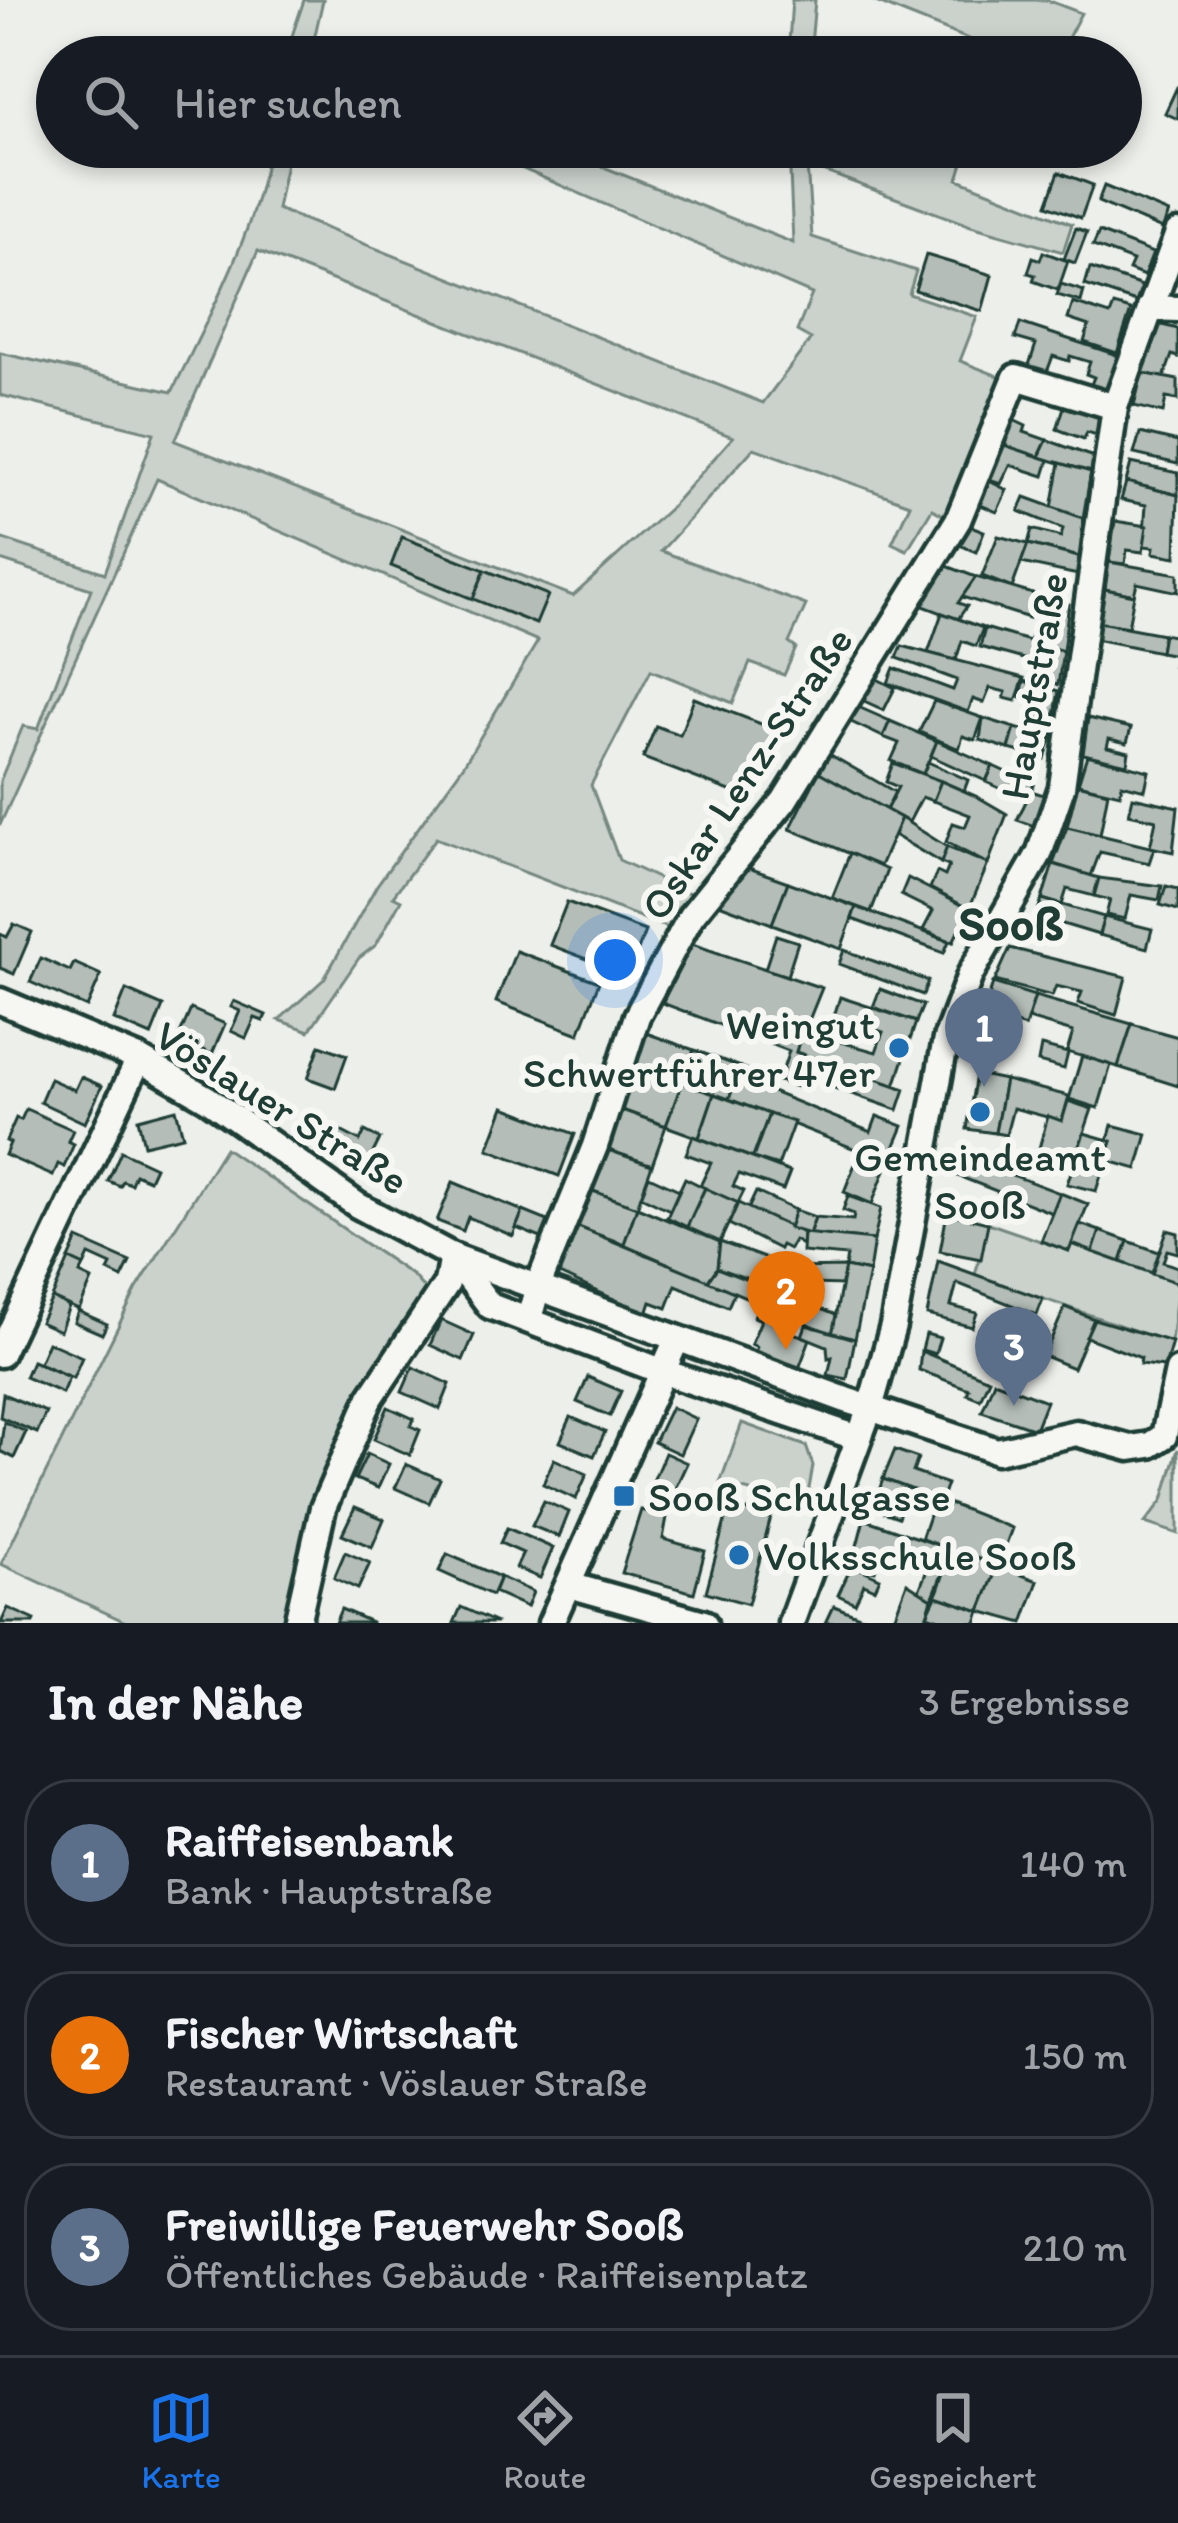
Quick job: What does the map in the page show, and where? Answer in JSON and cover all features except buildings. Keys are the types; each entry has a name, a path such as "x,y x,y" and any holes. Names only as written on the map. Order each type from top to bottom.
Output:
{"street":[{"name":"Hauptstraße","path":"791,1623 870,1408 893,1326 946,1039 970,975 1039,854 1062,787 1115,407 1178,233"},
{"path":"1150,308 1178,309"},
{"name":"Oskar Lenz-Straße","path":"530,1319 538,1286 596,1146 648,996 691,916 784,801 958,520 1016,377 1115,407"},
{"name":"Vöslauer Straße","path":"0,1001 139,1059 208,1099 357,1204 452,1256 997,1451 1076,1432 1130,1448 1157,1441 1178,1371"},
{"path":"0,1354 139,1059"},
{"path":"297,1623 323,1508 371,1397 447,1283 452,1256"},
{"name":"Vöslauer Straße","path":"452,1256 490,1306 858,1438"},
{"path":"551,1623 677,1339"},
{"path":"568,1585 704,1623"}],"shaded area":[{"path":"304,0 323,0 315,36 292,36"},
{"path":"792,0 815,0 812,36 789,36"},
{"path":"871,0 1047,0 1081,13 1069,36 961,36"},
{"path":"265,168 285,168 277,209 763,403 811,339 797,331 812,294 521,168 606,168 793,243 790,168 807,168 812,237 916,271 909,294 977,317 960,361 1001,377 945,516 932,509 907,550 892,543 910,504 754,448 661,551 806,605 789,643 796,648 784,675 750,663 733,703 651,670 591,785 619,860 693,895 673,930 436,838 393,896 401,900 376,945 359,958 309,1031 279,1020 324,979 377,885 463,766 538,641 157,479 0,825 0,781 23,726 38,729 91,589 0,560 0,538 105,573 154,433 0,395 0,353 172,392 253,211","holes":["258,251 733,437 671,507 573,596 175,441"]},
{"path":"815,168 961,168 958,179 1072,224 1063,252 971,226"},
{"path":"225,1148 413,1276 428,1293 378,1365 336,1442 311,1512 286,1623 128,1623 1,1564 136,1290"},
{"path":"988,1223 1069,1251 1072,1244 1178,1283 1171,1343 975,1275"},
{"path":"742,1423 806,1446 813,1466 806,1506 720,1483"},
{"path":"1178,1449 1178,1534 1145,1523 1163,1500"}],"place":[{"name":"Weingut Schwertführer 47er","path":"899,1048"},
{"name":"Raiffeisenbank","path":"984,1087"},
{"name":"Gemeindeamt Sooß","path":"980,1112"},
{"name":"Fischer Wirtschaft","path":"786,1350"},
{"name":"Freiwillige Feuerwehr Sooß","path":"1014,1406"},
{"name":"Sooß Schulgasse","path":"624,1496"},
{"name":"Volksschule Sooß","path":"739,1555"}],"district":[{"name":"Sooß","path":"1011,923"}]}
